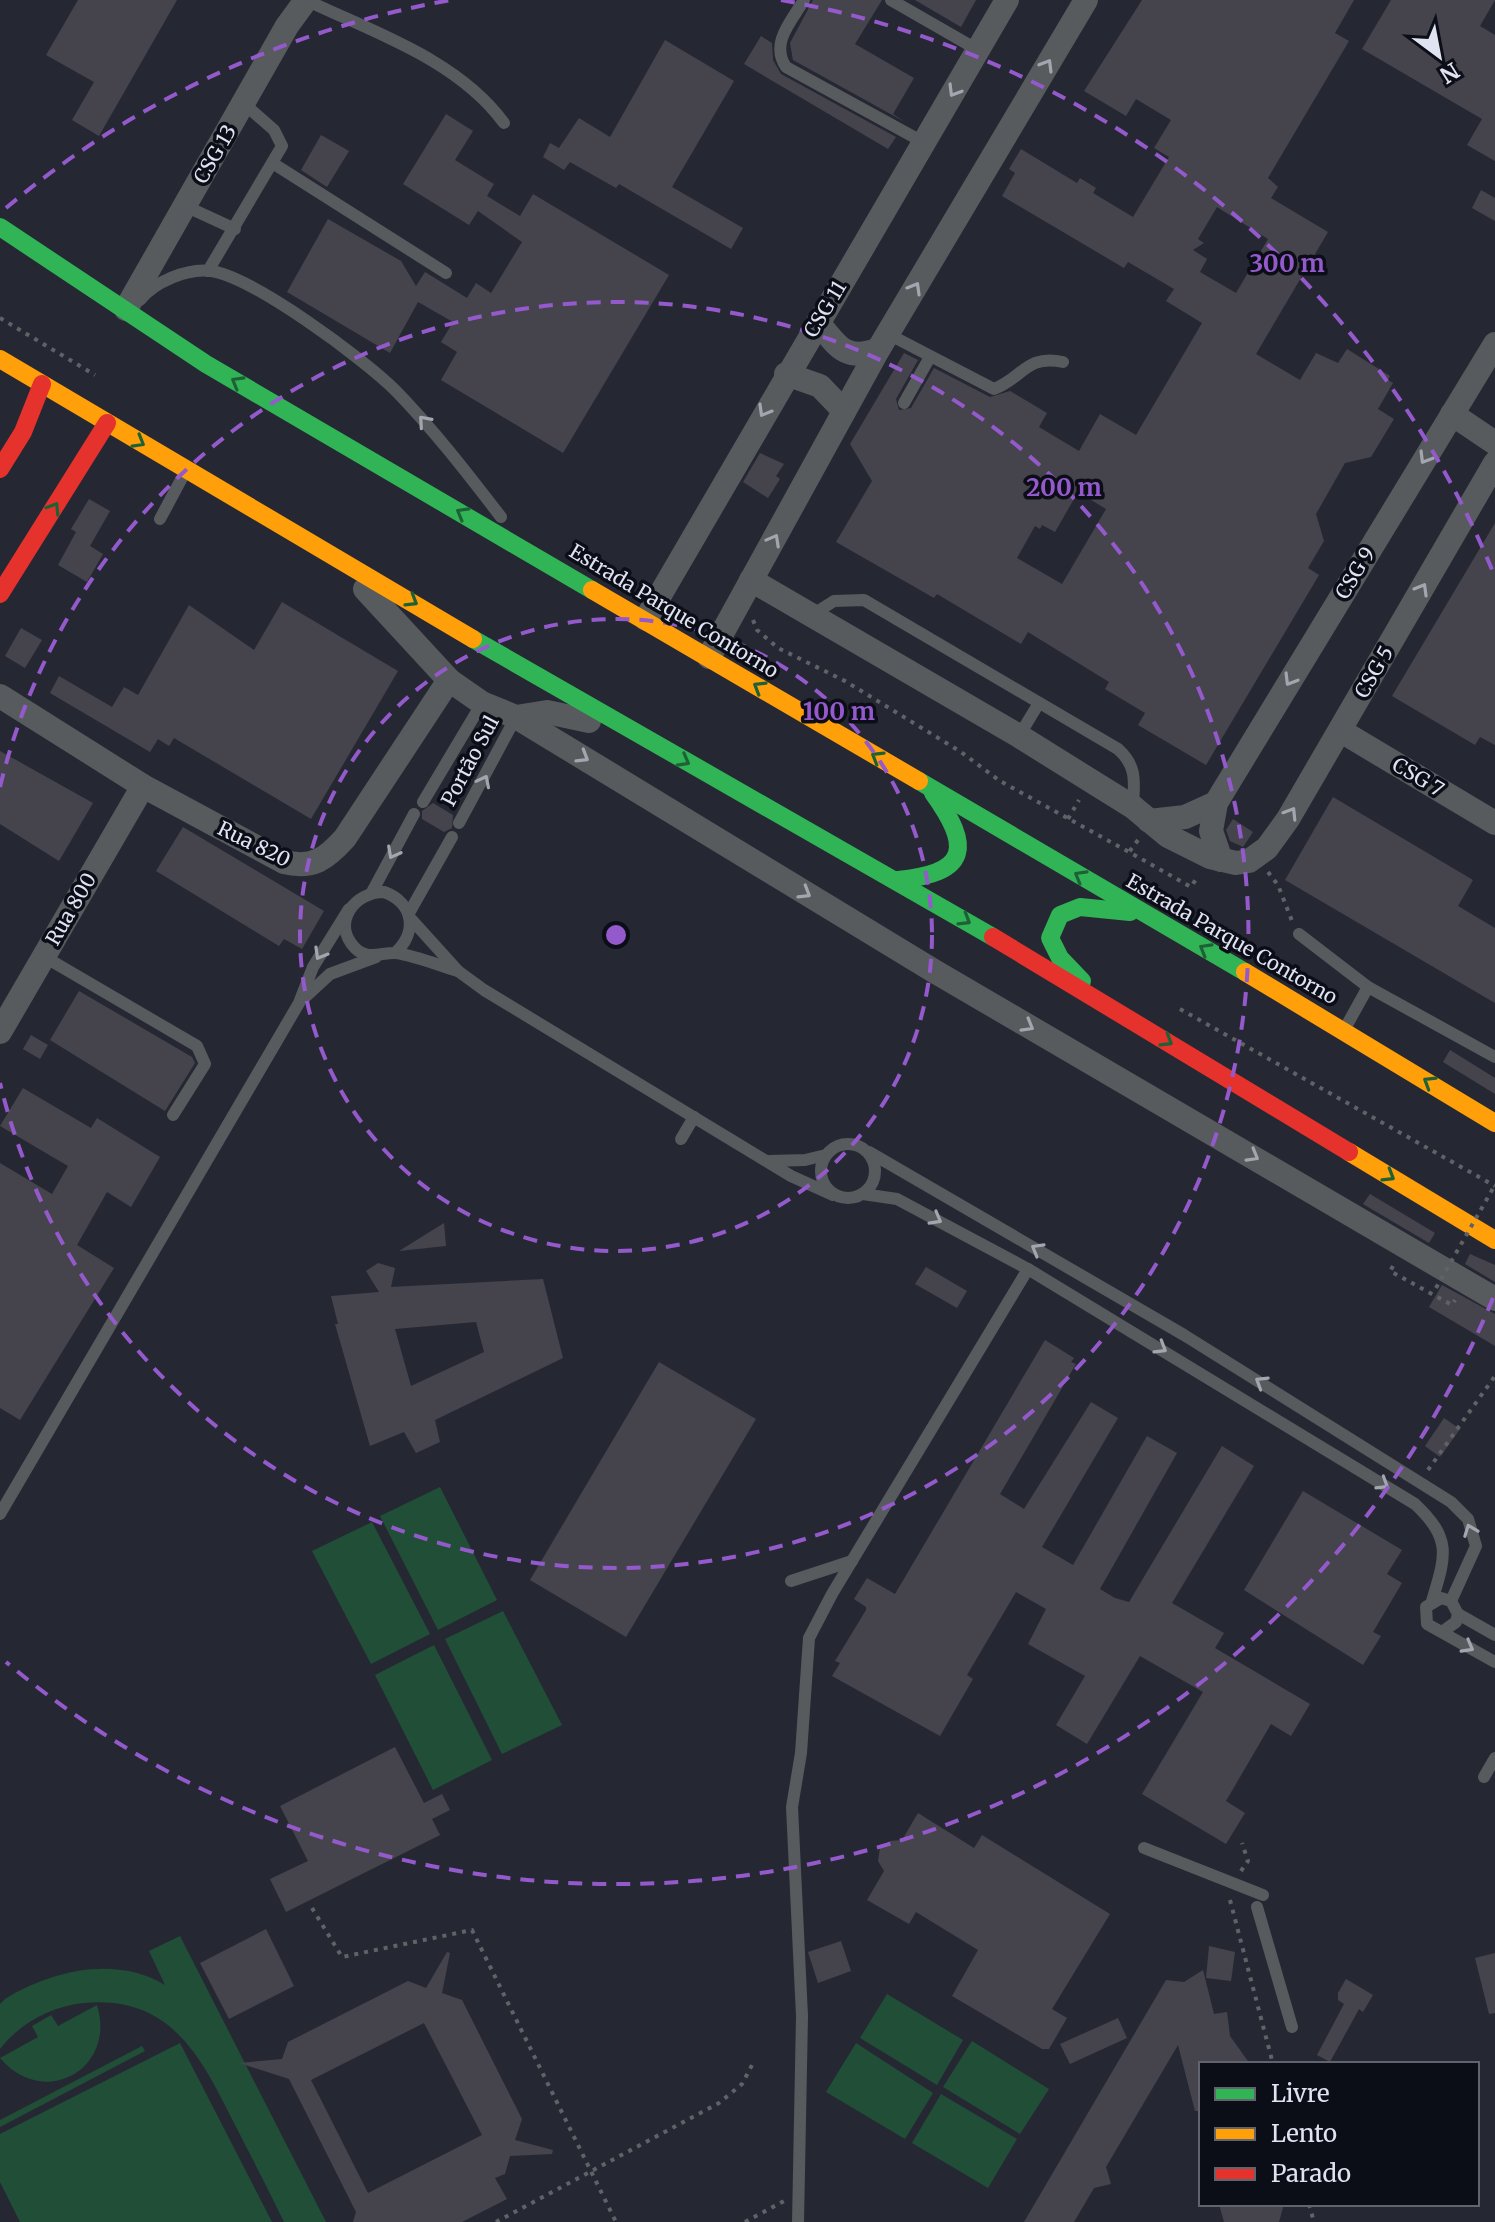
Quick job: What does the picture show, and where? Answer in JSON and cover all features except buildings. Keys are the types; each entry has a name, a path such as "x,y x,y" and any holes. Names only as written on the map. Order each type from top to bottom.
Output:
{"main road":[{"name":"Estrada Parque Contorno","path":"0,227 206,364 1344,1030 1495,1123"},
{"path":"0,359 647,741 898,880 1495,1240"},
{"path":"0,469 23,432 42,384"},
{"path":"0,594 6,570 107,423"},
{"path":"898,880 939,875 952,866 960,855 962,841 955,821 929,788"},
{"path":"1101,1000 1060,958 1050,938 1057,915 1069,907 1092,906 1148,916"}],"street":[{"name":"CSG 13","path":"128,310 243,103 306,0"},
{"name":"CSG 11","path":"646,619 786,374 1007,0"},
{"path":"709,657 883,342 1086,0"},
{"path":"818,322 850,355 860,356 883,342"},
{"name":"CSG 9","path":"1238,860 1211,831 1216,803 1494,348"},
{"path":"786,374 820,386 844,411"},
{"path":"1452,414 1495,443"},
{"name":"CSG 5","path":"1238,860 1288,819 1495,463"},
{"path":"337,557 414,646 449,680 482,703 516,717 934,971 1495,1299"},
{"path":"747,588 812,615 1019,736 1182,844 1238,860"},
{"name":"Rua 820","path":"0,696 143,786 284,862 309,865 320,862 345,838 449,680"},
{"path":"516,717 547,712 573,716 647,741"},
{"name":"CSG 7","path":"1341,731 1495,823"},
{"name":"Rua 800","path":"0,1032 143,786"},
{"path":"1146,818 1185,817 1216,803"}],"lane":[{"path":"306,0 434,62 485,97 504,123"},
{"path":"804,0 778,43 780,57 786,67 923,142"},
{"path":"891,0 978,50"},
{"path":"208,271 282,146 274,130 243,103"},
{"path":"274,164 446,273"},
{"path":"185,206 235,229"},
{"path":"128,310 147,291 168,280 208,271 254,289 391,387 459,462 524,549"},
{"path":"883,342 930,357 994,389 1032,362 1051,359 1063,362"},
{"path":"904,403 930,357"},
{"path":"160,519 187,469"},
{"path":"812,615 834,601 849,598 864,600 1039,703 1129,759 1146,818"},
{"name":"Portão Sul","path":"423,802 482,703"},
{"path":"1019,736 1039,703"},
{"name":"Portão Sul","path":"459,823 516,717"},
{"name":"Portão Sul","path":"372,892 414,814"},
{"name":"Portão Sul","path":"410,916 452,837"},
{"path":"0,1514 299,1003 313,967 349,909 359,898 372,892 395,896 458,971"},
{"path":"349,909 345,930 356,949 376,957"},
{"path":"395,953 405,944 410,916"},
{"path":"1299,934 1368,987 1495,1057"},
{"path":"299,1003 330,974 395,953 458,971 767,1161 833,1195 848,1199 863,1194 897,1199 1028,1269 1415,1504 1436,1524 1442,1536 1443,1560 1432,1601 1424,1616 1433,1630 1495,1662"},
{"path":"43,956 197,1046 205,1064 173,1115"},
{"path":"1344,1030 1368,987"},
{"path":"681,1139 694,1117"},
{"path":"767,1161 805,1160 826,1155 839,1145 855,1144 1184,1335 1419,1481 1451,1502 1468,1519 1474,1534 1474,1556 1451,1601"},
{"path":"863,1194 874,1182 876,1166 869,1152"},
{"path":"826,1155 821,1169 823,1184 833,1195"},
{"path":"798,2222 802,2016 792,1807 801,1753 809,1638 1028,1269"},
{"path":"791,1581 852,1561"},
{"path":"1432,1601 1441,1598 1451,1601 1458,1614 1495,1635"},
{"path":"1442,1632 1456,1622 1458,1614"},
{"path":"1484,1777 1495,1758"},
{"path":"1144,1848 1233,1883 1260,1901 1292,2027"}],"path":[{"path":"747,588 757,630 767,641 845,681 961,752 1000,781 1129,852"},
{"path":"1238,860 1278,885 1299,934"},
{"path":"1452,1305 1390,1271 1394,1264 1436,1288 1495,1185"},
{"path":"1419,1481 1495,1376"},
{"path":"1242,1843 1248,1861 1228,1890 1272,2062"},
{"path":"312,1908 342,1957 472,1930 616,2222"},
{"path":"496,2222 719,2103 742,2084 752,2065"},
{"path":"745,2222 797,2194"}],"green space":[{"path":"440,1487 497,1600 438,1630 380,1516"},
{"path":"372,1522 430,1634 371,1664 312,1551"},
{"path":"503,1611 562,1725 502,1754 445,1639"},
{"path":"434,1645 492,1760 433,1790 375,1675"},
{"path":"180,1936 326,2222 284,2222 209,2075 179,2035 161,2020 140,2009 114,2003 72,2005 38,2017 17,2031 0,2049 0,2004 5,1999 42,1981 84,1970 125,1971 165,1985 149,1951"},
{"path":"887,1994 963,2040 937,2085 860,2038"},
{"path":"97,2005 100,2028 96,2048 87,2064 72,2075 55,2081 37,2081 18,2073 0,2058 38,2037 32,2026 51,2015 58,2026"},
{"path":"972,2041 1049,2089 1020,2134 943,2087"},
{"path":"180,2043 272,2222 20,2222 0,2182 0,2134"},
{"path":"856,2043 933,2093 905,2139 826,2092"},
{"path":"142,2046 145,2051 0,2127 0,2120"},
{"path":"941,2094 1017,2139 988,2188 912,2143"}],"traffic: fast":[{"path":"0,227 206,364 592,590"},
{"path":"473,639 993,937"},
{"path":"919,781 1245,972"},
{"path":"898,880 939,871 951,864 957,854 954,828 933,793"},
{"path":"1082,981 1060,958 1050,938 1060,915 1080,907 1130,912"}],"traffic: slow":[{"path":"0,359 473,639"},
{"path":"592,590 919,781"},
{"path":"1245,972 1495,1123"},
{"path":"1349,1152 1495,1240"}],"traffic: jam":[{"path":"0,469 23,432 42,384"},
{"path":"0,594 107,423"},
{"path":"993,937 1349,1152"}]}
